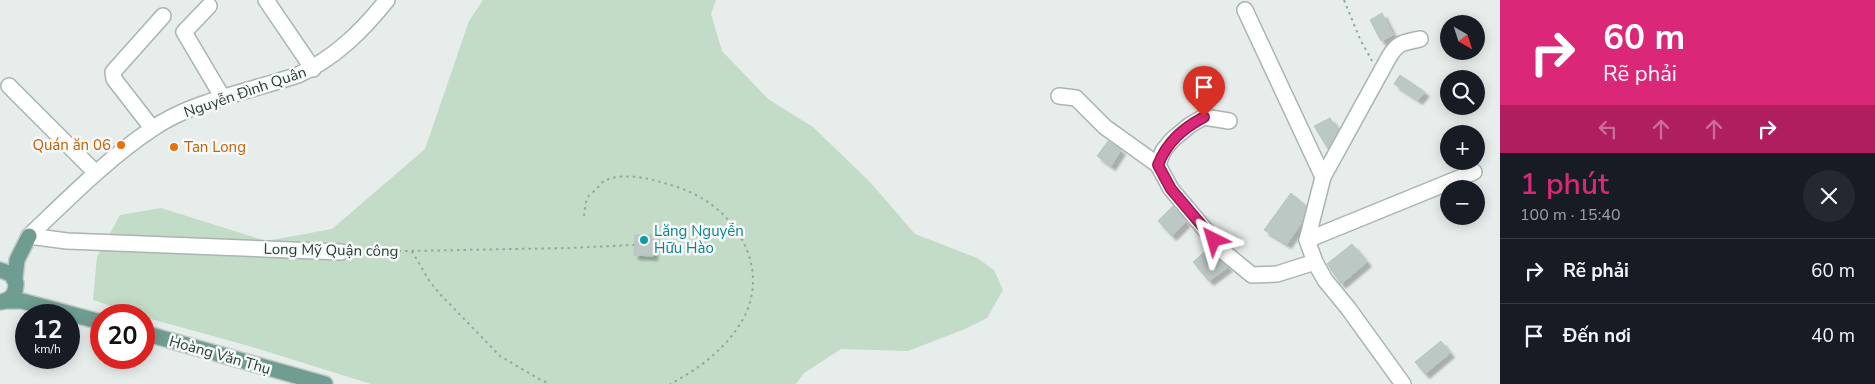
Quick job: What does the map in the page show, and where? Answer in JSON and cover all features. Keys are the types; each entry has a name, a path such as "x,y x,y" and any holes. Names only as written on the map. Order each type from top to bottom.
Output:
{"main road":[{"path":"0,266 29,236"},
{"path":"3,301 14,294 17,260 29,236"},
{"path":"0,270 6,270 27,294 46,304"},
{"path":"3,301 22,301 35,304"},
{"name":"Hoàng Văn Thụ","path":"155,337 325,384"}],"street":[{"path":"266,0 313,69"},
{"name":"Nguyễn Đình Quân","path":"29,236 96,173 152,128 180,114 223,98 298,76 313,69 339,52 382,2"},
{"path":"210,6 184,32 223,98"},
{"path":"1245,10 1322,177"},
{"path":"152,128 114,79 113,72 163,16"},
{"path":"1403,384 1348,308 1325,280 1314,262 1307,240 1322,177 1396,47 1401,43 1420,39"},
{"path":"9,86 96,173"},
{"path":"1059,96 1076,98 1105,126 1158,165 1171,189 1226,253 1252,275 1277,274 1314,262"},
{"path":"1158,165 1163,151 1172,140 1190,125 1204,117 1229,121"},
{"path":"1307,240 1474,172"},
{"name":"Long Mỹ Quận công","path":"29,236 67,241 340,252"}],"path":[{"path":"1344,0 1360,39 1381,75"},
{"path":"584,216 588,197 605,181 628,176 649,178 697,195 726,219 743,240 752,263 754,286 749,308 734,335 711,358 670,384"},
{"name":"Long Mỹ Quận công","path":"340,252 634,246"},
{"path":"412,251 428,279 439,293 500,356 550,384"}],"green space":[{"path":"483,0 716,0 711,14 722,51 768,99 813,127 870,182 915,234 977,258 994,270 1003,290 987,318 965,329 908,351 841,349 804,373 796,384 371,384 249,346 155,320 155,304 105,304 93,300 97,257 120,215 161,208 266,241 332,229 425,149 469,21"}],"building":[{"path":"1382,13 1393,35 1381,41 1370,20"},
{"path":"1400,75 1425,92 1418,100 1394,84"},
{"path":"1330,118 1338,130 1328,149 1314,126"},
{"path":"1108,141 1121,150 1111,166 1097,156"},
{"path":"1291,193 1306,206 1302,222 1287,244 1264,230"},
{"path":"1173,206 1186,222 1172,236 1158,221"},
{"name":"Lăng Nguyễn Hữu Hào","path":"635,235 654,235 653,256 634,255"},
{"path":"1352,244 1367,262 1341,284 1327,264"},
{"path":"1209,248 1228,267 1209,281 1193,262"},
{"path":"1441,341 1450,353 1425,374 1415,362"}],"place":[{"name":"Quán ăn 06","path":"121,145"},
{"name":"Tan Long","path":"174,147"},
{"name":"Lăng Nguyễn Hữu Hào","path":"644,240"}],"route":[{"path":"1204,117 1190,125 1172,140 1163,151 1158,165 1171,189 1214,240"}]}
